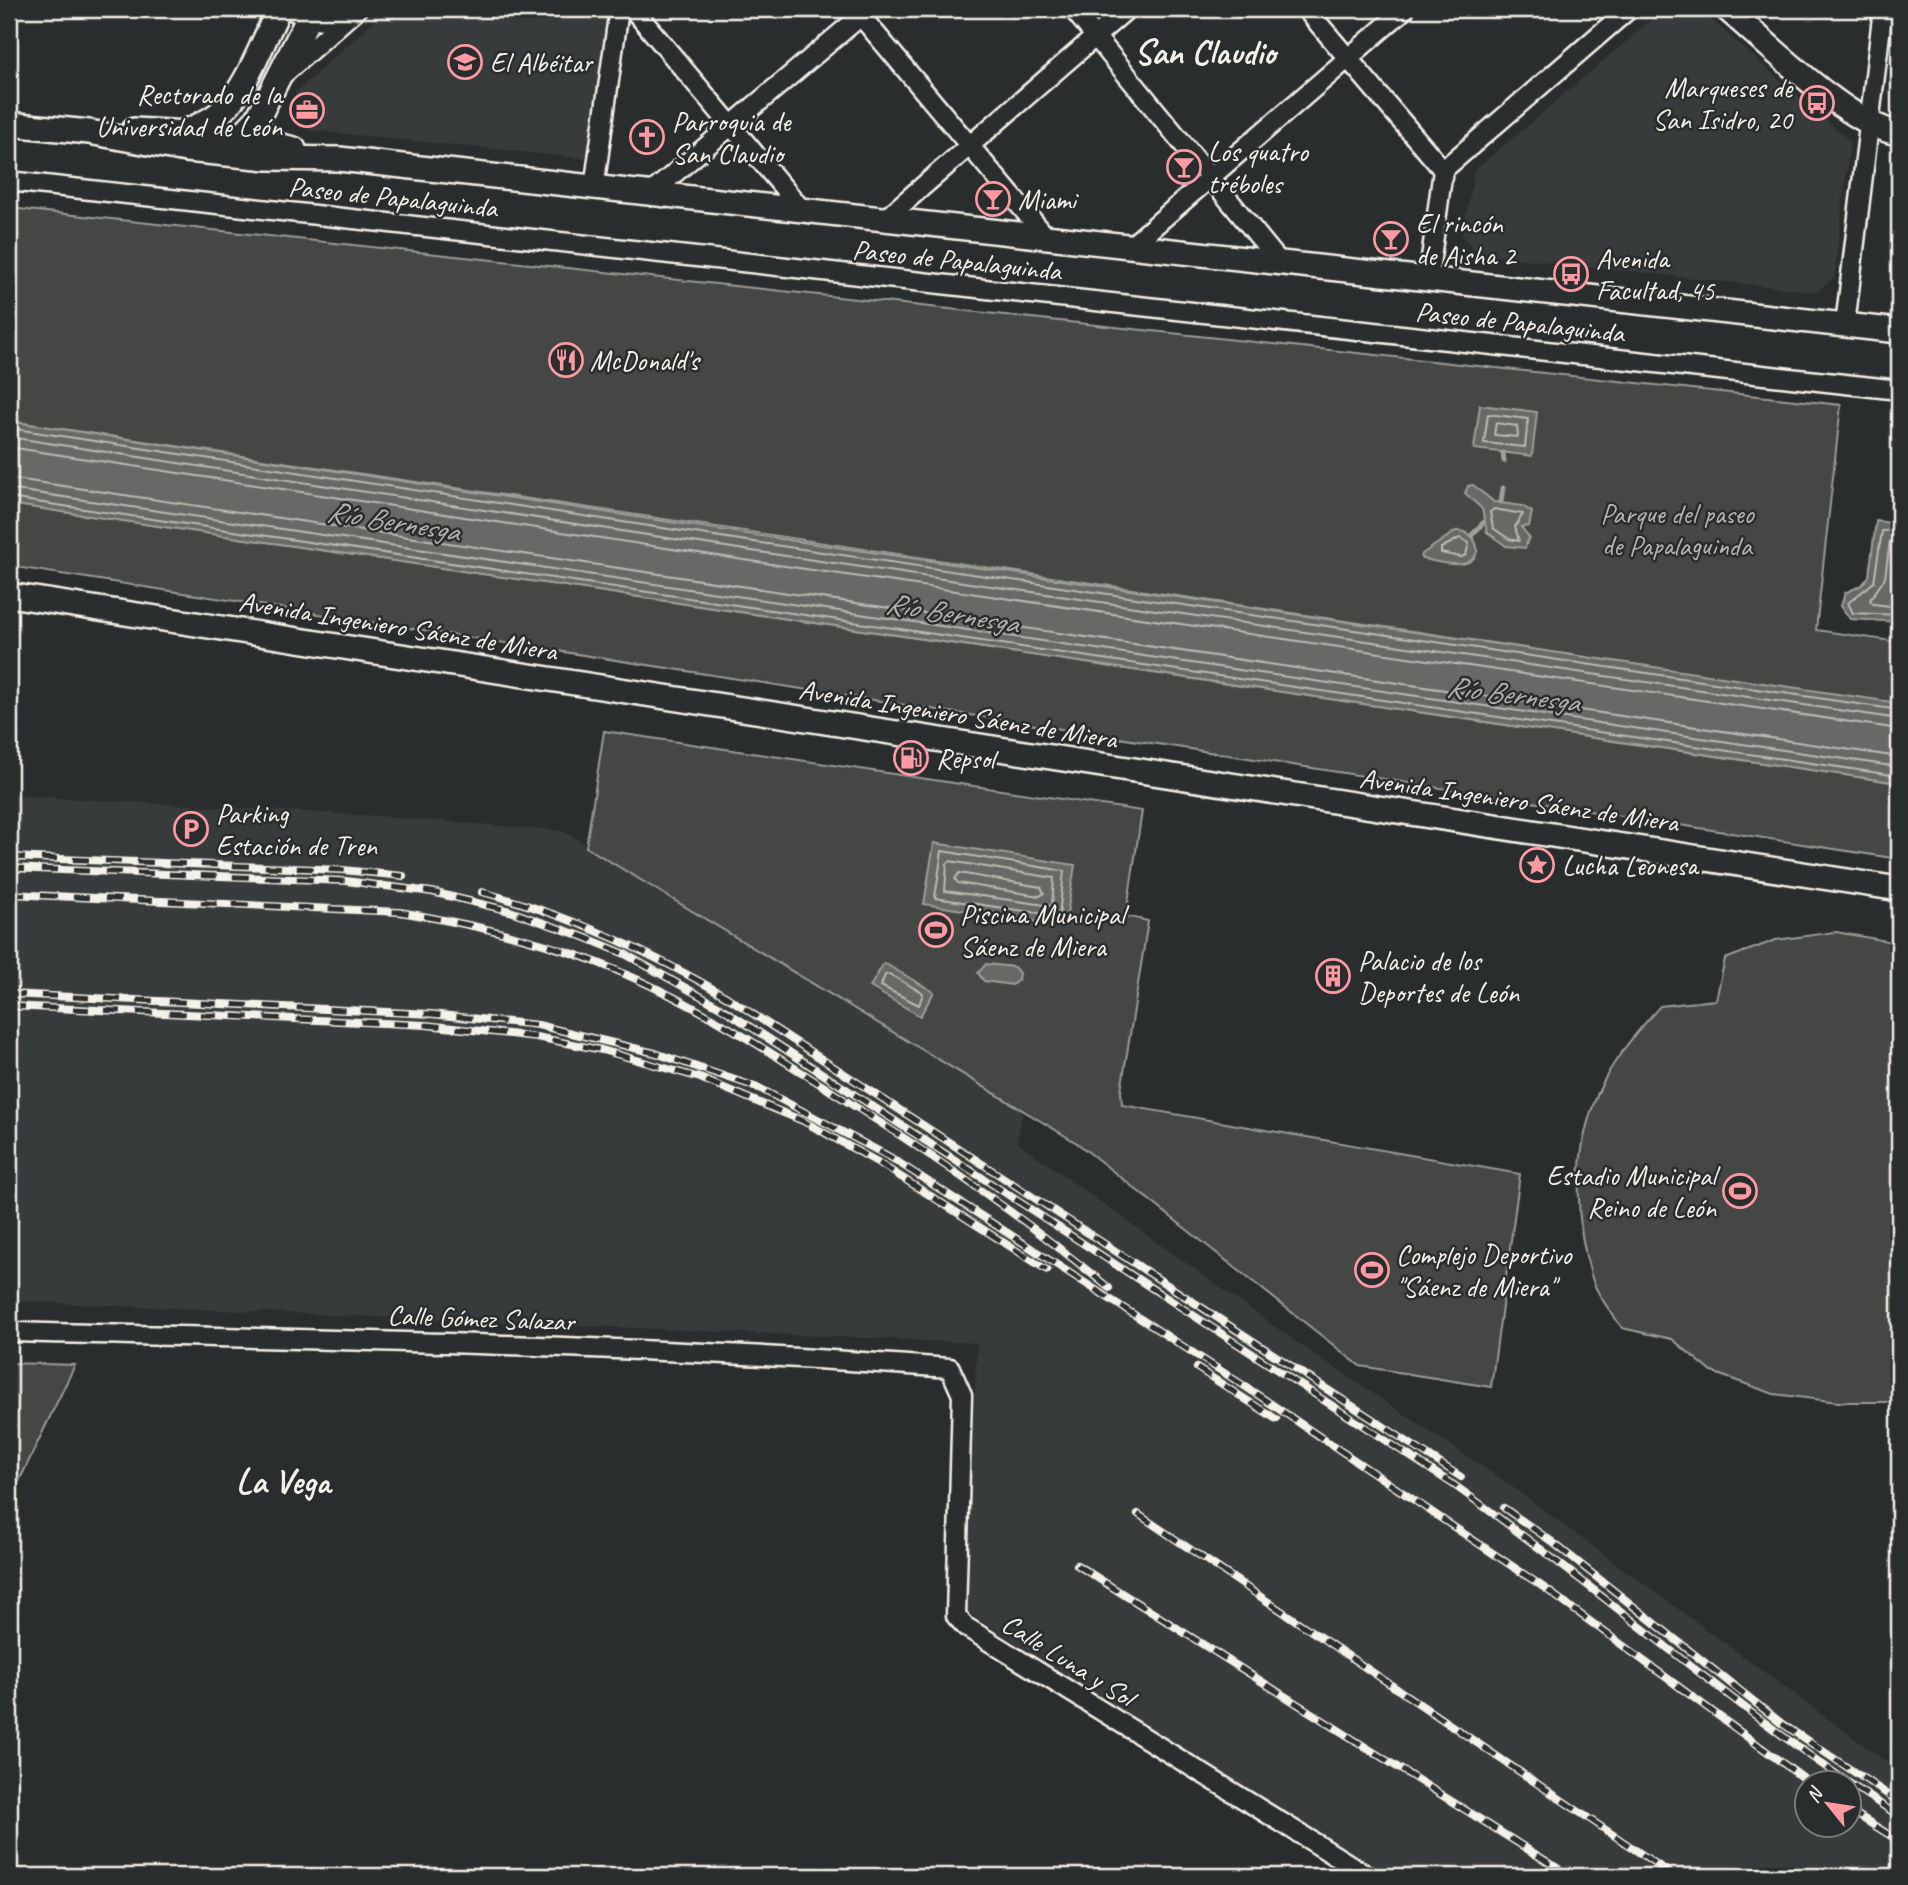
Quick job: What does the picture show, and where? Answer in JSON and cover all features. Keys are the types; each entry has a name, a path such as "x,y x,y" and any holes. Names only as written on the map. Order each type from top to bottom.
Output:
{"main road":[{"path":"185,132 206,123 223,110 234,96 279,9"},
{"path":"1727,9 1844,107 1889,132 1899,133"},
{"path":"149,143 169,138 218,142 241,136 257,118 277,80 304,12"},
{"path":"234,96 233,113 241,136 267,158"},
{"path":"265,103 270,124 280,135 312,153"},
{"path":"9,124 89,132 149,143 267,158 339,159 1899,331"},
{"path":"89,132 155,129 241,136 339,159"},
{"name":"Avenida Ingeniero Sáenz de Miera","path":"9,595 1899,889"}],"street":[{"path":"277,80 357,9"},
{"path":"594,188 619,9"},
{"path":"633,9 733,124 803,211"},
{"path":"1073,9 1282,264"},
{"path":"884,220 968,144 1127,9"},
{"path":"1306,9 1443,170"},
{"path":"1130,247 1405,9"},
{"path":"1427,280 1443,170 1629,9"},
{"path":"1845,325 1882,9"},
{"path":"650,194 862,11 1046,238"},
{"path":"304,12 341,22"},
{"name":"Paseo de Papalaguinda","path":"9,181 1899,390"},
{"name":"Calle Gómez Salazar","path":"9,1332 365,1340 833,1359 950,1368"},
{"name":"Calle Luna y Sol","path":"950,1368 962,1395 956,1616 966,1627 1368,1876"}],"shaded area":[{"name":"El Albéitar","path":"387,9 607,9 589,159 307,130 295,93"},
{"path":"1664,9 1699,9 1850,141 1834,278 1816,292 1478,254 1462,236 1474,171"},
{"path":"9,795 378,816 563,831 1023,1110 1017,1142 1295,1341 1504,1481 1899,1771 1899,1876 1386,1876 965,1611 977,1343 9,1301"}],"green space":[{"name":"Parque del paseo de Papalaguinda","path":"9,208 1841,405 1816,630 1899,642 1899,704 9,421"},
{"path":"9,504 1899,783 1899,859 9,566"},
{"name":"Piscina Municipal Sáenz de Miera","path":"604,731 1142,811 1126,916 1148,921 1121,1091 1122,1105 1520,1174 1491,1387 1360,1366 1077,1143 586,847"},
{"name":"Estadio Municipal Reino de León","path":"1836,932 1899,943 1899,1399 1893,1402 1838,1402 1774,1394 1712,1372 1672,1339 1622,1328 1594,1284 1586,1255 1579,1208 1584,1137 1598,1093 1610,1069 1660,1006 1716,1000 1725,959 1776,940"},
{"path":"9,1363 75,1365 9,1502"}],"water":[{"path":"1480,405 1537,412 1532,456 1474,449"},
{"name":"Río Bernesga","path":"9,421 748,534 1899,703 1899,783 9,504"},
{"path":"1473,485 1494,502 1522,506 1532,512 1529,526 1521,527 1529,537 1525,548 1506,546 1487,532 1482,509 1465,493 1468,486"},
{"path":"1876,521 1899,524 1899,622 1850,619 1841,606 1845,593 1862,585 1869,576"},
{"path":"1456,531 1469,534 1473,538 1477,549 1472,560 1455,564 1421,558 1422,554"},
{"path":"934,843 1075,865 1065,926 924,904"},
{"path":"884,963 934,992 920,1016 870,987"},
{"path":"986,964 1014,967 1019,973 1018,980 1012,985 984,981 978,973"}],"waterway":[{"path":"1503,453 1504,461"},
{"path":"1501,502 1503,488"},
{"path":"1472,535 1483,523"}],"railway":[{"path":"9,857 343,870 403,876"},
{"path":"9,868 346,881 432,892 510,911 625,954 720,1007 1454,1485 1784,1737 1899,1816"},
{"path":"482,892 578,923 668,964 727,997 1461,1477"},
{"path":"9,894 400,912 486,929 598,963 686,1003 773,1054 955,1172 1109,1288"},
{"path":"9,994 431,1014 538,1025 655,1053 759,1088 890,1157 1246,1387 1546,1589 1792,1770"},
{"path":"9,1006 426,1025 536,1037 602,1050 700,1078 803,1121 879,1163 1047,1270"},
{"path":"1197,1368 1276,1419"},
{"path":"1504,1508 1551,1541 1781,1723 1899,1802"},
{"path":"1138,1514 1674,1876"},
{"path":"1077,1565 1570,1876"},
{"path":"1862,1818 1899,1841"}],"place":[{"name":"El Albéitar","path":"465,62"},
{"name":"Marqueses de San Isidro, 20","path":"1817,103"},
{"name":"Rectorado de la Universidad de León","path":"307,110"},
{"name":"Parroquia de San Claudio","path":"647,137"},
{"name":"Los quatro tréboles","path":"1184,167"},
{"name":"Miami","path":"993,199"},
{"name":"El rincón de Aisha 2","path":"1391,239"},
{"name":"Avenida Facultad, 45","path":"1571,274"},
{"name":"McDonald's","path":"566,360"},
{"name":"Repsol","path":"911,758"},
{"name":"Parking Estación de Tren","path":"191,829"},
{"name":"Lucha Leonesa","path":"1537,865"},
{"name":"Piscina Municipal Sáenz de Miera","path":"936,930"},
{"name":"Palacio de los Deportes de León","path":"1333,976"},
{"name":"Estadio Municipal Reino de León","path":"1740,1191"},
{"name":"Complejo Deportivo \"Sáenz de Miera\"","path":"1372,1270"}],"district":[{"name":"San Claudio","path":"1205,52"},
{"name":"La Vega","path":"283,1481"}]}
